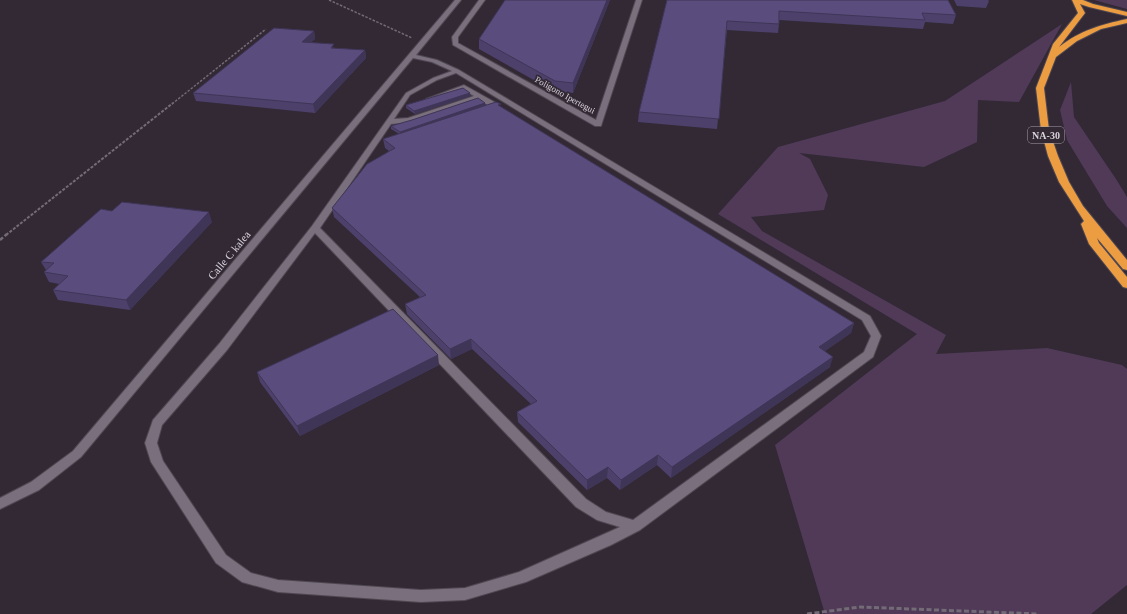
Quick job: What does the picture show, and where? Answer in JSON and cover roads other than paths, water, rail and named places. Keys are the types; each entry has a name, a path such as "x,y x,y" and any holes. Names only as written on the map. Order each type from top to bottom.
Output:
{"highway":[{"path":"1076,0 1091,6 1127,14"},
{"name":"NA-30","path":"1076,0 1082,13 1057,44 1040,88 1045,130 1053,156 1064,182 1079,207 1127,267"},
{"name":"NA-30","path":"1051,59 1074,39 1099,27 1127,21"},
{"path":"1079,207 1094,244 1127,284"}],"street":[{"name":"Calle C kalea","path":"0,504 35,486 77,454 319,168 458,0"},
{"name":"Polígono Ipertegui","path":"482,0 455,36 455,44 598,124 639,0"},
{"path":"411,56 436,60 457,71 866,318 876,336 868,354 635,526 606,541 521,578 465,594 421,596 278,586 247,578 221,559 157,462 151,443 157,423 180,394 223,347 315,228 378,142 388,122 408,94 420,86 457,71"},
{"path":"400,105 415,103 464,87 495,106 481,111"},
{"path":"388,122 409,120 480,96"},
{"path":"315,228 581,503 602,516 635,526"}]}
